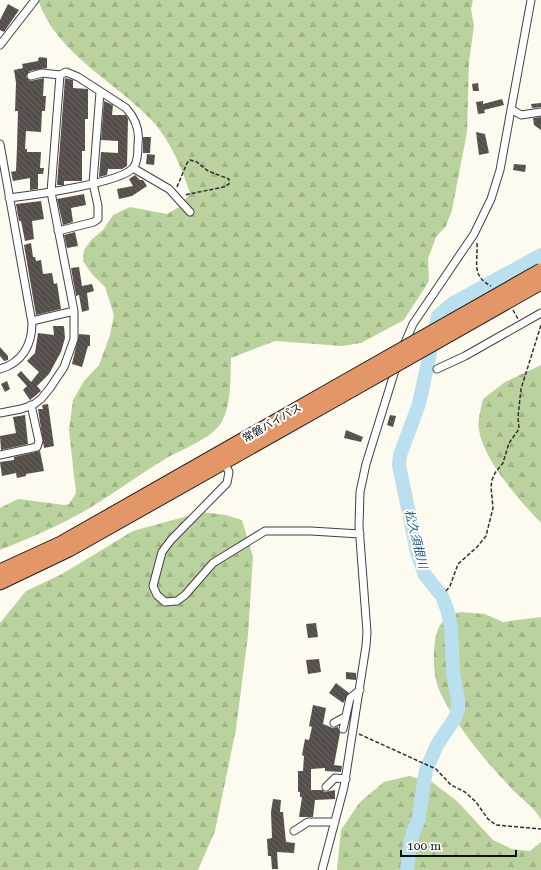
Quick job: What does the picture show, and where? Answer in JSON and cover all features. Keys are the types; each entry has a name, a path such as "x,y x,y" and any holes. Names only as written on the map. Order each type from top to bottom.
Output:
{"highway":[{"name":"常磐バイパス","path":"0,584 69,550 224,462 541,270"},
{"name":"常磐バイパス","path":"0,571 61,543 541,283"}],"street":[{"path":"0,45 35,0"},
{"path":"322,870 346,779 360,690 367,632 360,534 360,492 366,464 408,336 473,236 485,213 495,187 531,0"},
{"path":"9,198 51,192 121,177 133,168 137,156 140,134 136,122 126,108 78,77 66,72 60,75 42,74 31,76"},
{"path":"0,413 31,405 40,399 50,388 67,362 74,339 74,311 51,192 60,75"},
{"path":"58,231 94,222 98,219 98,206 93,183 100,92"},
{"path":"511,109 521,115 541,112"},
{"path":"0,144 2,170 9,198 32,321 32,335 24,354 10,365 0,369"},
{"path":"133,168 169,189 190,212"},
{"path":"32,321 74,311"},
{"path":"437,369 465,356 541,313"},
{"path":"0,454 37,447 39,441 31,405"},
{"path":"224,462 229,472 227,483 171,540 162,552 153,586 157,595 165,602 177,601 185,595 213,564 265,531 311,531 360,534"},
{"path":"343,729 350,698 360,690"},
{"path":"334,723 345,717"},
{"path":"326,787 335,778 346,779"},
{"path":"294,831 308,822 335,822"}],"path":[{"path":"190,160 197,162 208,171 229,179 229,184 224,187 174,196 187,163 190,160"},
{"path":"473,236 477,242 476,263 479,277 482,281 495,287"},
{"path":"509,304 521,324"},
{"path":"446,591 452,582 458,564 477,547 486,536 493,508 491,487 492,480 495,473 503,463 509,443 519,429 518,417 522,389 529,369 534,344 541,325"},
{"path":"353,732 436,769 451,785 465,792 476,802 488,819 496,825 541,829"}],"green space":[{"path":"38,0 473,0 471,9 474,26 469,62 467,132 452,210 446,226 436,237 428,259 429,281 404,320 361,343 342,346 275,341 231,358 230,391 225,416 216,429 210,434 165,459 78,515 0,550 0,508 18,499 64,505 69,504 76,493 69,430 73,400 84,381 99,365 110,335 114,315 105,287 92,274 83,261 84,250 91,240 103,230 113,215 130,207 167,214 179,207 190,193 176,158 156,125 124,95 74,53 60,38 47,20"},
{"path":"541,365 541,523 513,492 495,467 482,442 478,423 483,399 505,382"},
{"path":"202,512 226,515 242,520 253,557 248,635 236,729 215,831 198,870 0,870 0,623 26,591 62,574 133,531"},
{"path":"460,612 485,614 503,622 541,617 541,820 533,808 504,781 473,745 455,719 440,692 434,666 434,647 436,635 445,619"},
{"path":"409,776 432,782 457,801 493,840 512,849 530,851 541,842 541,870 337,870 341,830 360,802 384,782"}],"building":[{"path":"8,4 19,10 4,32 0,30 0,20"},
{"path":"39,57 47,58 47,68 30,71 26,77 30,81 44,78 43,96 46,96 45,111 42,111 41,132 26,131 25,149 27,149 27,152 41,152 40,168 44,168 43,174 38,174 38,189 30,190 30,178 13,181 11,172 16,171 17,147 18,111 15,111 16,83 14,70 23,68 22,64 38,61"},
{"path":"65,78 73,80 73,88 88,89 88,119 85,119 85,151 82,151 82,181 64,181 64,185 57,185"},
{"path":"478,83 479,91 473,91 472,84"},
{"path":"502,99 504,105 484,110 485,113 478,114 476,102 483,101 483,104"},
{"path":"104,101 113,105 112,115 126,115 128,119 127,166 122,169 108,169 107,175 99,177 101,152 118,153 118,141 101,140"},
{"path":"541,103 541,107 532,108 531,104"},
{"path":"541,117 541,130 534,125 533,118"},
{"path":"476,132 485,134 489,153 479,155"},
{"path":"143,137 151,137 150,153 143,153"},
{"path":"147,154 155,155 154,165 146,164"},
{"path":"514,164 526,165 525,172 513,170"},
{"path":"135,175 140,180 143,180 147,186 132,196 119,199 117,189 133,186 129,179"},
{"path":"84,194 86,205 71,208 73,222 63,225 57,199"},
{"path":"41,201 44,219 32,221 34,239 25,241 16,204"},
{"path":"75,232 78,246 67,248 64,235"},
{"path":"31,243 33,257 35,257 36,261 41,260 43,274 52,273 54,284 57,283 61,309 36,315 24,245"},
{"path":"79,267 82,286 92,284 94,291 87,293 89,310 82,312 79,295 76,296 71,268"},
{"path":"53,326 64,326 65,338 61,352 49,374 37,386 41,391 30,400 23,390 27,386 17,375 21,371 31,382 39,372 27,361 35,353 38,333 54,335"},
{"path":"79,334 90,335 90,346 88,346 82,367 72,364"},
{"path":"0,347 8,356 8,360 4,361 0,356"},
{"path":"7,381 10,389 5,392 1,384"},
{"path":"48,404 54,446 44,448 38,409 43,409 42,405"},
{"path":"25,415 28,444 1,450 0,436 16,433 13,417"},
{"path":"390,415 396,416 393,427 387,425"},
{"path":"346,430 363,437 361,442 344,438"},
{"path":"40,451 44,471 26,474 26,476 17,478 16,473 2,476 0,462 14,460 14,457"},
{"path":"316,623 318,637 308,638 306,624"},
{"path":"319,659 321,672 308,674 306,660"},
{"path":"346,672 356,673 356,680 346,679"},
{"path":"336,683 349,693 343,703 329,693"},
{"path":"313,705 326,708 323,724 333,728 338,727 340,733 334,765 342,766 341,772 325,771 325,768 311,769 311,790 322,790 325,792 335,790 335,799 315,800 313,817 299,817 302,797 300,797 300,792 298,792 298,771 303,771 304,756 302,755 305,739 309,740 312,727 309,726"},
{"path":"273,799 281,800 280,812 283,812 286,842 295,843 294,853 277,852 278,869 272,869 271,856 268,856 267,839 272,838 271,812"}],"waterway":[{"name":"松久須根川","path":"407,870 410,845 418,821 426,770 437,745 455,718 458,709 458,700 453,672 451,628 448,612 442,596 425,575 417,552 399,465 400,455 419,404 438,316 452,304 541,255"}]}
